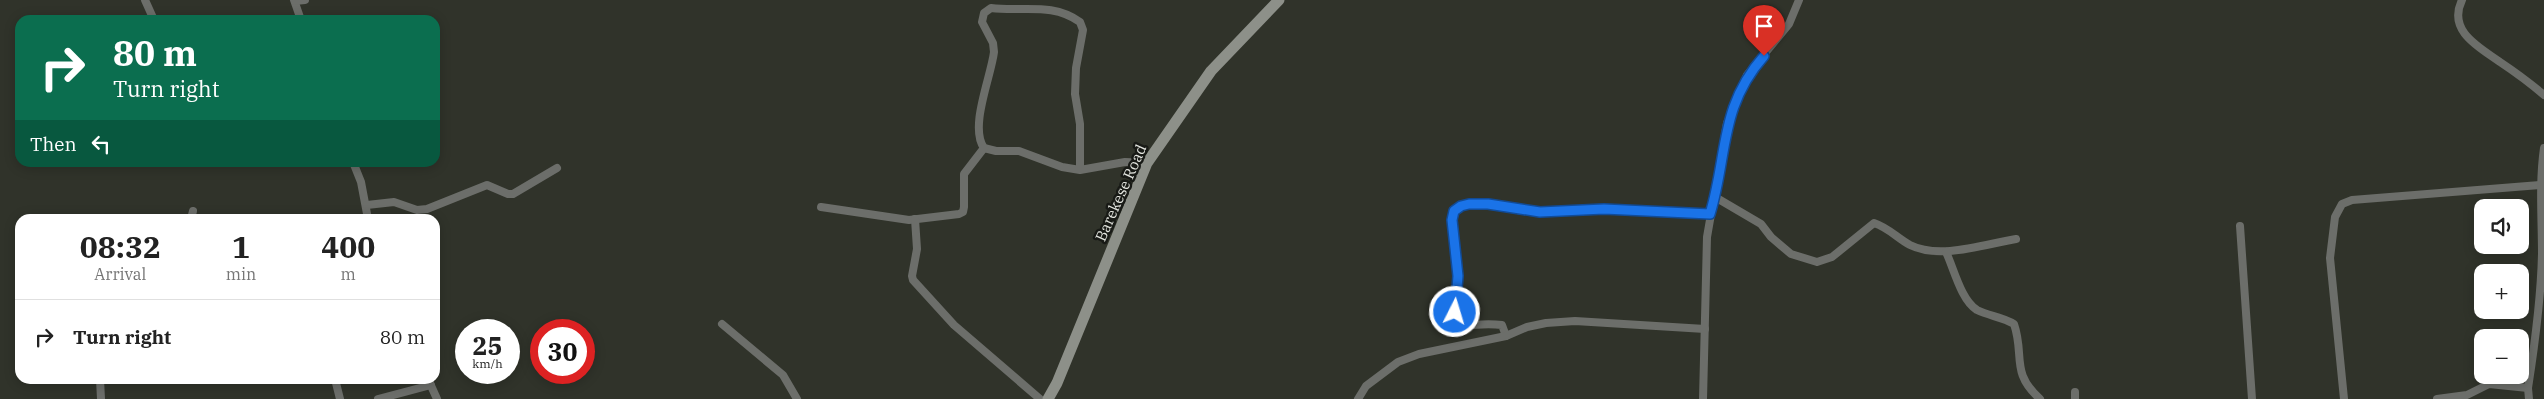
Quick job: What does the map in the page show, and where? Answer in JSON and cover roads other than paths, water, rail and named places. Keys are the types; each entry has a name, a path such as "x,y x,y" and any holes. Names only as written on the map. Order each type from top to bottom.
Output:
{"main road":[{"name":"Barekese Road","path":"1048,399 1057,383 1147,163 1211,71 1279,0"}],"street":[{"path":"145,0 152,15"},
{"path":"299,15 294,1 305,0"},
{"path":"1703,399 1706,246 1727,123 1747,75 1788,24 1799,0"},
{"path":"2462,0 2458,8 2459,24 2469,40 2544,95"},
{"path":"1080,170 1080,124 1075,85 1082,30 1080,22 1074,17 1044,8 1008,10 991,8 984,13 982,22 992,42 994,52 979,126 979,141 984,148 996,151 1019,151 1062,167 1080,170 1125,162 1147,163"},
{"path":"821,206 915,219 963,212 964,174 984,148"},
{"path":"2529,399 2528,388 2539,319 2542,254 2540,185 2544,148"},
{"path":"355,167 367,205 368,214"},
{"path":"367,205 394,202 417,210 428,209 487,185 508,194 513,194 558,168"},
{"path":"2344,399 2330,258 2335,217 2342,204 2352,200 2540,185"},
{"path":"1715,198 1752,218 1791,254 1817,262 1832,257 1874,223 1887,227 1911,245 1946,252 2016,239"},
{"path":"1506,336 1502,325 1470,327 1462,325 1457,320 1455,312 1458,276 1452,220 1454,211 1461,206 1488,204 1540,212 1604,209 1710,214"},
{"path":"915,219 917,249 912,276 913,280 954,325 1040,399"},
{"path":"2240,226 2252,399"},
{"path":"1946,252 1969,304 2014,324 2017,334 2019,370 2022,378 2040,399"},
{"path":"1358,399 1366,386 1398,362 1419,354 1506,336 1527,327 1546,323 1575,322 1705,329"},
{"path":"722,324 783,375 797,399"},
{"path":"100,384 101,399"},
{"path":"336,384 340,399"},
{"path":"378,399 424,384"},
{"path":"431,384 437,399"},
{"path":"2437,399 2468,395 2489,384 2528,388"}]}
